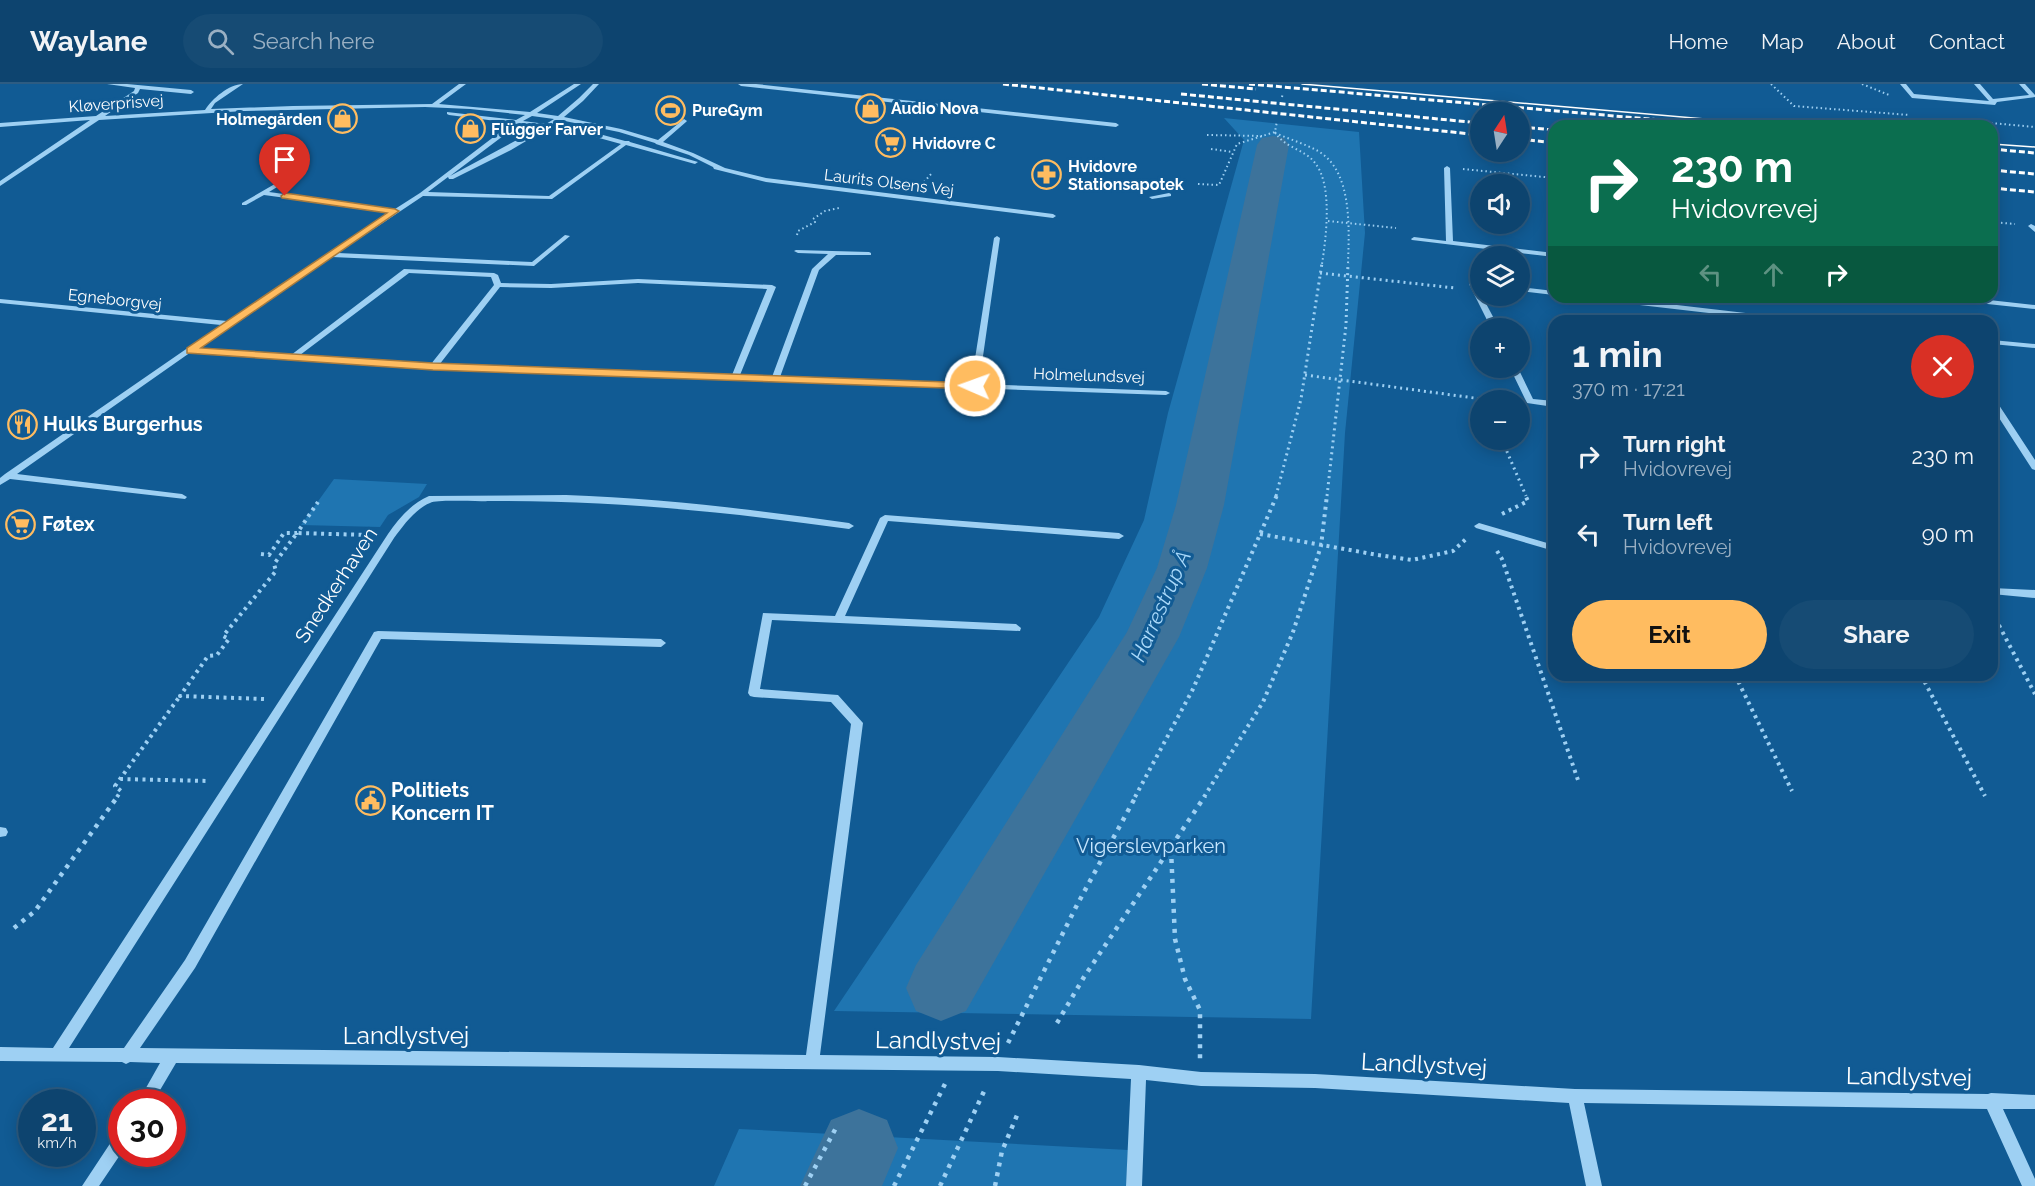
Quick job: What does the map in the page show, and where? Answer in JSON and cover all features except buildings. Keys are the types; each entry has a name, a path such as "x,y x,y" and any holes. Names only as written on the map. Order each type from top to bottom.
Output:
{"street":[{"path":"110,84 191,92"},
{"path":"207,111 213,102 240,84"},
{"path":"431,108 463,84"},
{"path":"422,194 518,122 578,84"},
{"path":"4,479 228,323 395,211 546,127 596,84"},
{"path":"741,84 1116,125"},
{"path":"1903,84 1912,96 1995,103 1977,84"},
{"path":"1992,101 2033,96 2022,84"},
{"path":"0,184 100,118 136,92 138,87"},
{"name":"Kløverprisvej","path":"0,125 280,106 413,107 530,114 557,118"},
{"name":"Kløverprisvej","path":"431,108 546,127"},
{"name":"Laurits Olsens Vej","path":"557,118 658,143 706,160 722,169"},
{"path":"658,143 684,121"},
{"name":"Laurits Olsens Vej","path":"546,127 581,131 627,142 766,180 1053,216"},
{"path":"422,194 550,198 627,142"},
{"path":"1447,168 1450,243"},
{"path":"244,204 280,183"},
{"path":"263,193 395,211"},
{"path":"1152,197 1168,195"},
{"path":"330,255 534,264 567,236"},
{"path":"975,386 997,238"},
{"path":"1414,239 1548,254"},
{"path":"798,251 869,254"},
{"path":"775,379 816,269 834,253"},
{"path":"293,357 406,272 494,275 498,285"},
{"path":"498,285 551,286 638,281 772,287 735,377"},
{"path":"433,367 498,285"},
{"path":"1530,290 1548,292"},
{"name":"Egneborgvej","path":"0,301 228,323"},
{"path":"1640,303 1746,315"},
{"path":"1997,303 2035,307"},
{"path":"1998,343 2035,346"},
{"name":"Holmelundsvej","path":"191,350 433,367 1166,393"},
{"path":"1519,378 1530,401 1548,403"},
{"path":"1998,410 2035,467"},
{"path":"4,479 182,497"},
{"name":"Snedkerhaven","path":"56,1055 401,521 429,499 583,499 703,507 849,526"},
{"path":"839,619 885,518 1119,536"},
{"path":"1479,526 1548,546"},
{"path":"1998,591 2035,594"},
{"path":"812,1061 857,723 834,698 754,693 767,616 1016,628"},
{"path":"126,1057 190,964 378,635 661,643"},
{"name":"Landlystvej","path":"0,1054 998,1064 1201,1078 1315,1081 1575,1096 2035,1102"},
{"path":"153,1089 171,1057"},
{"path":"1134,1186 1139,1072"},
{"path":"1575,1096 1594,1186"},
{"path":"1991,1100 2030,1186"},
{"path":"90,1186 108,1159"}],"path":[{"path":"1771,84 1794,106 1909,116"},
{"path":"1282,98 1283,93"},
{"path":"1016,1026 1077,905 1193,688 1279,490 1305,375 1328,221 1322,177 1315,162 1279,139 1275,132 1277,121"},
{"path":"2022,125 2035,127"},
{"path":"1198,184 1213,186 1221,183 1237,144 1266,137 1275,132"},
{"path":"1057,1023 1084,977 1171,848 1263,702 1293,632 1321,546 1341,380 1349,223 1341,176 1333,164 1320,152 1275,132"},
{"path":"1208,135 1266,137"},
{"path":"1211,149 1233,152"},
{"path":"1447,168 1548,177"},
{"path":"798,251 792,249 798,231 815,222 813,219 825,211 837,208 849,209"},
{"path":"1328,221 1396,228"},
{"path":"1320,273 1458,288 1470,285"},
{"path":"1305,375 1470,398"},
{"path":"1260,534 1412,560 1453,551 1479,526 1528,501 1506,450"},
{"path":"14,928 35,910 121,791 115,786 208,656 217,655 229,639 223,636 246,605 256,599 276,571 274,564 318,502"},
{"path":"1479,526 1502,559 1579,783"},
{"path":"261,554 269,555 284,533 391,536"},
{"path":"1998,623 2035,694"},
{"path":"1738,681 1792,791"},
{"path":"1924,681 1985,796"},
{"path":"180,696 285,699"},
{"path":"120,779 232,782"},
{"path":"1171,848 1175,939 1185,979 1200,1010 1201,1078"},
{"path":"894,1186 954,1065"},
{"path":"940,1186 973,1112"},
{"path":"995,1186 1002,1150 1018,1113"},
{"path":"805,1186 837,1126"}],"green space":[{"name":"Vigerslevparken","path":"1224,118 1359,132 1365,233 1345,433 1311,1019 834,1011 1099,617 1144,520 1168,413 1244,140"},
{"path":"334,479 427,484 419,497 388,515 380,527 301,525"},
{"path":"739,1129 1128,1150 1126,1186 714,1186"}],"waterway":[{"name":"Harrestrup Å","path":"941,988 1152,637 1182,568 1200,505 1273,145"},
{"name":"Harrestrup Å","path":"840,1186 859,1148"}],"tram line":[{"path":"1302,84 1718,120"},
{"path":"1998,144 2035,147"}],"railway":[{"path":"1003,84 1470,134"},
{"path":"1202,84 1256,89"},
{"path":"1249,84 1660,120"},
{"path":"1181,94 1470,122"},
{"path":"1530,128 1548,129"},
{"path":"1530,140 1548,142"},
{"path":"1998,150 2035,153"},
{"path":"1998,171 2035,174"},
{"path":"1998,189 2035,192"}],"place":[{"name":"Audio Nova","path":"870,108"},
{"name":"PureGym","path":"671,110"},
{"name":"Holmegården","path":"343,119"},
{"name":"Flügger Farver","path":"470,129"},
{"name":"Hvidovre C","path":"891,143"},
{"name":"Hvidovre Stationsapotek","path":"1047,175"},
{"name":"Hulks Burgerhus","path":"22,424"},
{"name":"Føtex","path":"21,524"},
{"name":"Politiets Koncern IT","path":"370,801"}],"route":[{"path":"285,196 395,211 191,350 433,367 975,386"}]}
